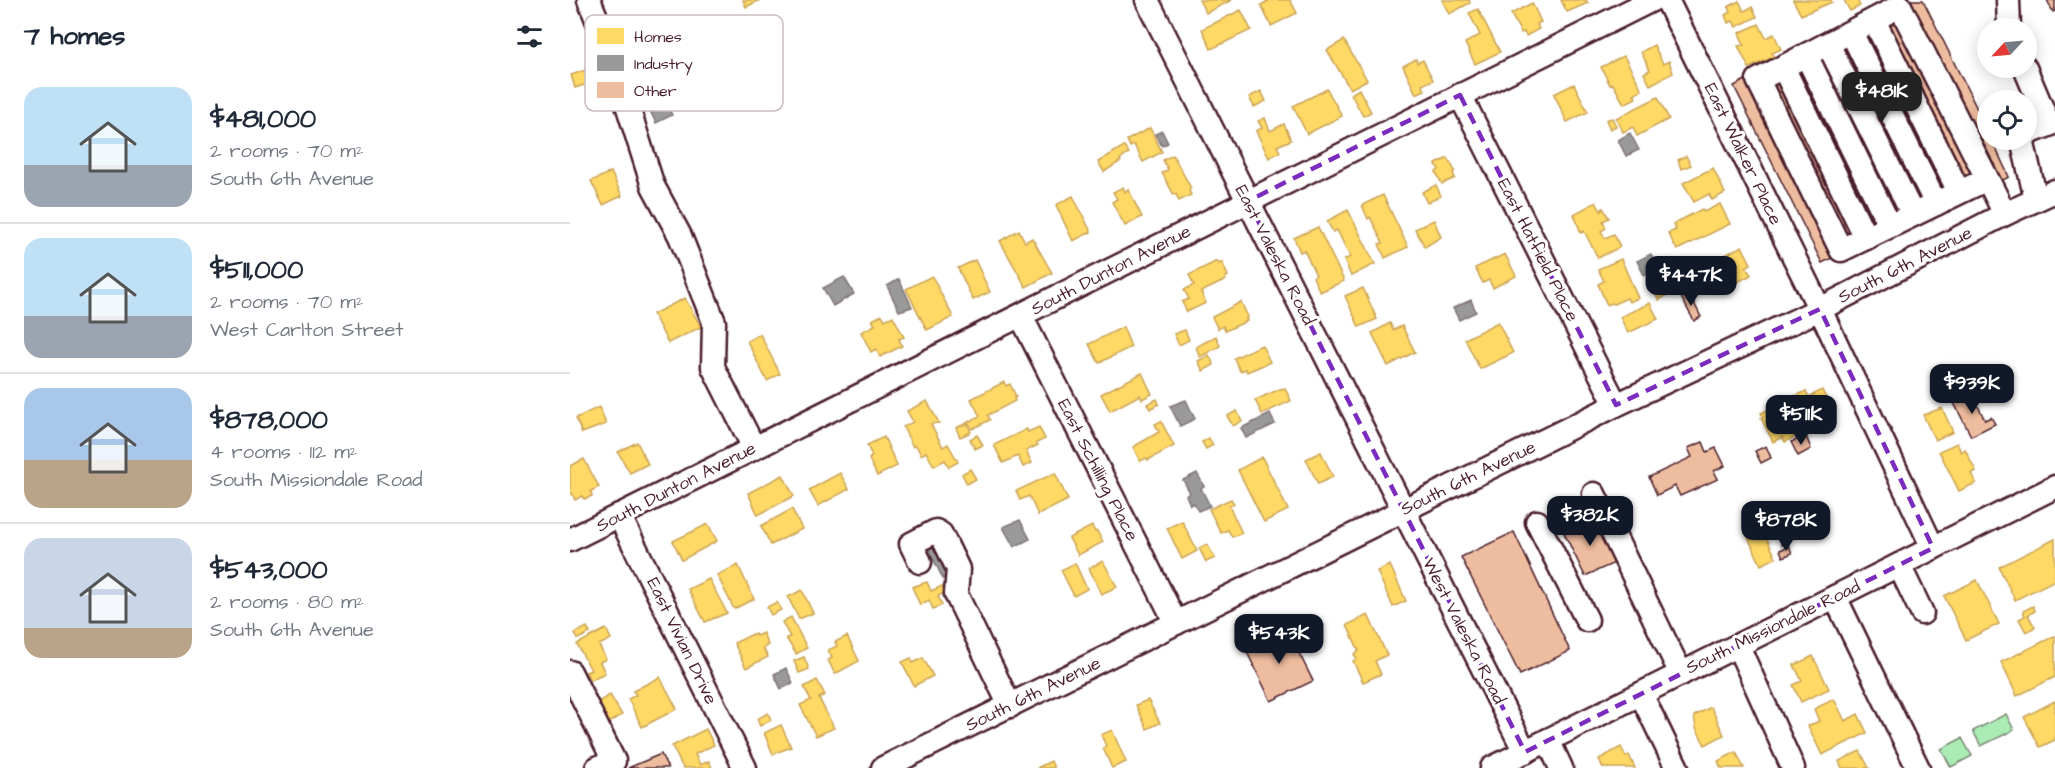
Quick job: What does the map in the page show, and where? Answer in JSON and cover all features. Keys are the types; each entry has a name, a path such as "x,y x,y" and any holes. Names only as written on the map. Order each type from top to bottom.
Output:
{"street":[{"path":"589,0 595,15"},
{"name":"East Valeska Road","path":"1147,0 1403,510"},
{"name":"South Dunton Avenue","path":"570,540 1652,0"},
{"name":"East Walker Place","path":"1667,0 1820,309 1934,548"},
{"path":"2008,0 2009,18"},
{"path":"1987,179 1841,250 1758,80 1900,6 2005,214"},
{"path":"1874,20 1959,192"},
{"path":"1851,32 1936,204"},
{"path":"1828,44 1913,215"},
{"path":"1806,55 1890,226"},
{"path":"2030,78 2052,124 2037,130"},
{"name":"East Hatfield Place","path":"1460,96 1616,405"},
{"path":"629,111 653,186 680,236 714,322 713,367 754,448"},
{"path":"2026,150 2046,195"},
{"name":"South 6th Avenue","path":"883,768 1616,405 1820,309 2046,195"},
{"name":"East Schilling Place","path":"1021,316 1176,623"},
{"name":"South Missiondale Road","path":"1492,768 2055,487"},
{"path":"1594,494 1681,674"},
{"name":"West Valeska Road","path":"1403,510 1525,752"},
{"name":"East Vivian Drive","path":"619,515 745,768"},
{"path":"1537,522 1587,620"},
{"path":"920,562 911,544 936,531 941,534 958,568 956,594 1010,706"},
{"path":"1899,565 1922,613"},
{"path":"1835,597 1918,768"},
{"path":"1737,646 1793,768"},
{"path":"570,672 614,761 597,768"},
{"path":"1641,694 1677,768"},
{"path":"1548,740 1561,768"}],"highlighted area":[{"path":"1460,95 1616,405 1820,309 1933,548 1525,752 1248,201"}],"green space":[{"path":"2006,714 2014,730 1981,746 1973,731"},
{"path":"1962,738 1972,756 1951,767 1941,749"}],"building: Homes":[{"path":"743,0 760,0 746,7"},
{"path":"1199,0 1232,0 1206,13"},
{"path":"1267,0 1290,0 1297,13 1271,26 1261,5"},
{"path":"1442,0 1469,0 1470,3 1449,14"},
{"path":"1561,0 1586,0 1588,3 1567,12"},
{"path":"1793,0 1831,0 1832,2 1801,15"},
{"path":"1844,0 1857,0 1860,6 1850,11"},
{"path":"1739,1 1744,11 1752,7 1757,17 1736,27 1733,21 1728,23 1725,15 1730,12 1728,7"},
{"path":"1532,3 1541,22 1537,24 1539,29 1526,36 1524,32 1521,33 1511,14"},
{"path":"1478,9 1500,52 1475,64 1465,43 1480,35 1469,13"},
{"path":"1241,10 1251,30 1211,49 1202,29"},
{"path":"1759,24 1766,38 1774,34 1781,49 1772,53 1774,57 1749,68 1738,46 1744,45 1739,33"},
{"path":"1344,40 1367,80 1350,89 1327,50"},
{"path":"1654,45 1663,64 1669,61 1673,73 1650,85 1644,73 1650,70 1641,52"},
{"path":"1624,56 1642,90 1634,94 1636,98 1624,104 1613,84 1610,85 1601,67"},
{"path":"1416,59 1417,63 1423,60 1433,80 1422,85 1425,90 1416,94 1403,66"},
{"path":"585,70 585,85 575,88 571,75"},
{"path":"1574,84 1588,112 1567,122 1554,94"},
{"path":"1327,89 1342,116 1307,134 1293,106"},
{"path":"1359,89 1371,112 1363,116 1351,94"},
{"path":"1261,91 1266,101 1254,107 1249,97"},
{"path":"1658,97 1669,119 1637,136 1633,127 1623,132 1616,118"},
{"path":"1265,118 1270,131 1284,124 1291,140 1277,146 1280,152 1269,158 1256,131 1262,128 1258,121"},
{"path":"1612,118 1616,126 1610,129 1606,120"},
{"path":"1150,128 1162,152 1143,162 1134,145 1130,147 1127,140"},
{"path":"1124,146 1129,153 1104,172 1098,162"},
{"path":"1173,155 1191,188 1189,190 1191,195 1179,201 1162,173 1168,170 1163,160"},
{"path":"1686,156 1691,165 1681,169 1678,160"},
{"path":"1448,158 1455,171 1453,173 1455,178 1442,184 1436,172 1439,170 1436,164"},
{"path":"1713,168 1725,193 1712,200 1709,194 1694,202 1683,183"},
{"path":"611,172 622,196 603,205 591,181"},
{"path":"1436,185 1441,196 1427,203 1422,192"},
{"path":"1123,187 1125,192 1128,189 1142,217 1125,226 1112,202 1117,199 1113,192"},
{"path":"1383,195 1408,247 1385,258 1379,244 1383,243 1362,205"},
{"path":"1073,196 1091,232 1073,241 1056,205"},
{"path":"1596,202 1609,218 1603,221 1606,228 1601,231 1605,238 1614,234 1620,247 1598,258 1584,231 1581,233 1574,214"},
{"path":"1720,204 1730,224 1677,250 1668,233 1676,230 1673,224 1702,209 1704,212"},
{"path":"1348,210 1375,264 1351,276 1344,260 1350,257 1337,230 1333,232 1327,221"},
{"path":"1434,220 1441,237 1425,247 1415,229"},
{"path":"1318,227 1344,281 1320,292 1313,277 1316,275 1304,250 1300,252 1294,238"},
{"path":"1019,230 1025,242 1032,238 1052,273 1026,287 1000,241"},
{"path":"1742,246 1751,264 1746,267 1751,275 1717,293 1714,287 1701,294 1689,272 1706,262 1710,269 1721,263 1719,258"},
{"path":"1505,254 1516,276 1493,288 1489,280 1483,283 1475,268"},
{"path":"1621,259 1638,298 1629,302 1627,298 1607,305 1598,284 1604,281 1598,269"},
{"path":"975,260 990,292 973,300 958,268"},
{"path":"1217,261 1219,264 1222,262 1228,276 1225,277 1226,280 1201,292 1206,303 1187,312 1182,302 1189,299 1184,290 1194,285 1189,275"},
{"path":"932,276 953,317 927,330 906,289"},
{"path":"1667,284 1671,293 1659,300 1654,291"},
{"path":"1363,288 1377,319 1359,327 1345,296"},
{"path":"685,298 701,327 668,343 653,314"},
{"path":"1241,302 1248,317 1247,321 1225,331 1223,326 1218,329 1212,317"},
{"path":"1650,303 1658,319 1628,333 1620,317"},
{"path":"882,315 885,320 893,316 904,337 899,339 902,346 880,357 876,349 871,352 861,332 875,325 872,320"},
{"path":"1498,322 1513,353 1480,369 1465,339"},
{"path":"1390,323 1393,330 1402,326 1415,352 1388,366 1372,333"},
{"path":"1123,327 1131,347 1099,363 1089,344"},
{"path":"1185,330 1189,340 1179,345 1174,334"},
{"path":"760,334 780,374 767,381 747,341"},
{"path":"1216,336 1220,346 1200,357 1196,347"},
{"path":"1262,345 1270,362 1247,372 1246,369 1240,371 1234,358"},
{"path":"1209,355 1214,365 1203,371 1198,361"},
{"path":"1142,373 1152,394 1142,399 1140,395 1110,411 1101,394"},
{"path":"1004,382 1006,386 1010,384 1016,397 1015,401 988,415 990,420 972,429 968,422 980,416 971,399"},
{"path":"1285,388 1291,401 1262,414 1255,400"},
{"path":"1822,390 1831,408 1810,418 1812,422 1798,429 1801,434 1785,442 1782,437 1773,442 1761,418 1763,417 1761,413 1806,391 1809,397"},
{"path":"1157,399 1159,404 1150,409 1147,404"},
{"path":"927,401 939,423 931,424 943,447 948,444 958,462 949,467 945,460 934,466 926,452 921,455 916,445 913,447 903,427 913,422 907,411"},
{"path":"599,407 606,424 582,433 576,418"},
{"path":"1942,408 1953,432 1935,440 1923,415"},
{"path":"1237,411 1242,421 1233,426 1227,416"},
{"path":"1161,421 1174,446 1148,460 1147,458 1140,461 1133,447 1159,432 1155,424"},
{"path":"967,423 971,432 960,437 956,428"},
{"path":"1039,427 1045,439 1026,451 1032,463 1023,467 1018,456 1003,463 994,445 1027,429 1028,432"},
{"path":"977,435 983,445 975,449 970,439"},
{"path":"884,437 897,466 877,476 869,459 872,456 867,445"},
{"path":"1209,438 1213,445 1206,449 1202,442"},
{"path":"637,442 648,464 630,473 618,452"},
{"path":"1957,443 1961,452 1965,449 1976,471 1971,473 1976,483 1959,491 1939,451"},
{"path":"1321,452 1333,477 1318,484 1306,459"},
{"path":"1262,457 1288,510 1264,522 1238,470"},
{"path":"584,459 599,487 591,491 592,496 584,499 582,496 575,500 572,493 570,494 570,466"},
{"path":"970,469 976,479 967,484 962,474"},
{"path":"840,473 849,489 818,506 809,490"},
{"path":"1055,473 1068,500 1038,515 1029,496 1020,500 1016,491"},
{"path":"783,475 794,496 758,515 748,493"},
{"path":"1231,499 1234,504 1229,506 1242,533 1232,537 1228,530 1221,533 1209,509"},
{"path":"792,509 802,529 771,545 761,526"},
{"path":"1182,521 1197,551 1182,559 1167,528"},
{"path":"708,524 717,541 682,560 673,541"},
{"path":"1092,526 1103,542 1078,555 1069,538"},
{"path":"1761,526 1776,558 1761,565 1746,533"},
{"path":"2055,539 2055,580 2015,600 1999,567"},
{"path":"1207,544 1215,558 1206,562 1199,548"},
{"path":"1103,561 1117,587 1101,594 1089,568"},
{"path":"1075,563 1087,589 1074,596 1061,570"},
{"path":"738,565 754,599 734,609 717,575"},
{"path":"1390,565 1406,601 1393,607 1377,571"},
{"path":"709,579 727,613 705,622 688,589"},
{"path":"1977,580 1999,624 1966,640 1944,596"},
{"path":"927,582 931,591 942,586 945,593 938,596 942,605 933,609 929,600 920,605 912,587"},
{"path":"802,590 813,613 799,619 788,597"},
{"path":"777,602 781,610 771,615 767,607"},
{"path":"2033,606 2035,611 2028,615 2035,627 2026,632 2019,619 2025,616 2023,611"},
{"path":"1368,615 1387,655 1375,661 1381,674 1363,682 1353,661 1357,659 1354,654 1359,651 1347,625"},
{"path":"791,617 807,648 796,654 786,638 790,637 782,622"},
{"path":"587,627 590,633 578,639 575,633"},
{"path":"606,629 611,639 599,645 606,659 600,662 605,673 590,680 586,672 591,670 577,644"},
{"path":"755,633 756,636 763,633 768,645 763,648 768,657 746,668 734,643"},
{"path":"847,636 859,661 835,674 828,660 832,658 828,650 837,646 835,642"},
{"path":"2055,636 2055,677 2017,696 2001,662"},
{"path":"1813,656 1829,689 1801,702 1793,685 1802,681 1794,665"},
{"path":"804,657 809,669 799,673 794,661"},
{"path":"911,658 913,663 923,658 933,676 914,686 902,662"},
{"path":"660,677 677,709 642,727 628,699 636,695 633,691"},
{"path":"817,680 825,695 819,698 834,728 816,736 800,705 811,700 804,687"},
{"path":"610,695 622,715 604,726 593,705"},
{"path":"1834,699 1845,721 1858,714 1867,733 1822,755 1808,726 1819,721 1814,709"},
{"path":"1148,700 1160,723 1147,729 1136,705"},
{"path":"2055,701 2055,740 2040,747 2024,717"},
{"path":"1711,707 1724,735 1705,745 1696,728 1694,716"},
{"path":"768,713 771,720 760,726 757,719"},
{"path":"781,725 791,747 773,754 764,733"},
{"path":"706,729 714,745 695,754 700,765 709,761 712,768 683,768 672,746"},
{"path":"1112,730 1126,762 1112,768 1103,748 1106,746 1101,735"},
{"path":"1621,747 1626,757 1629,755 1635,768 1603,768 1599,759"},
{"path":"1860,751 1869,768 1842,768 1839,761"},
{"path":"1736,752 1744,768 1721,768 1718,761"},
{"path":"1051,761 1054,768 1037,768"}],"building: Industry":[{"path":"650,111 670,111 672,115 656,123"},
{"path":"1162,131 1168,143 1162,146 1155,134"},
{"path":"1630,133 1639,150 1626,156 1618,140"},
{"path":"1651,254 1658,268 1644,275 1637,261"},
{"path":"844,277 854,294 833,306 823,288"},
{"path":"899,279 912,307 899,311 887,286"},
{"path":"1471,300 1476,312 1459,320 1453,308"},
{"path":"1186,400 1195,419 1180,426 1170,406"},
{"path":"1270,414 1275,424 1246,438 1241,428"},
{"path":"1197,473 1210,506 1198,511 1194,503 1190,505 1186,495 1190,493 1183,480"},
{"path":"1020,520 1030,539 1014,547 1003,527"},
{"path":"937,538 954,573 943,579 926,544"},
{"path":"786,668 793,683 781,689 774,674"}],"building: Other":[{"path":"1923,0 1977,109 1977,143 1906,2"},
{"path":"2047,0 2055,0 2055,11 2053,12"},
{"path":"1897,19 1970,168 1969,174 1957,180 1882,26"},
{"path":"1872,29 1950,185 1937,192 1858,35"},
{"path":"1849,42 1928,198 1915,204 1836,48"},
{"path":"1827,53 1904,210 1891,216 1814,60"},
{"path":"1803,64 1882,221 1869,227 1790,71"},
{"path":"1747,79 1834,257 1822,263 1734,86"},
{"path":"1782,79 1857,229 1843,236 1768,85"},
{"path":"1980,150 1997,150 2009,177 1997,183"},
{"path":"1689,293 1701,317 1694,321 1681,297"},
{"path":"1971,392 1985,420 1991,417 1995,424 1971,436 1953,401"},
{"path":"1806,436 1811,449 1798,456 1791,442"},
{"path":"1703,442 1707,452 1716,448 1725,466 1714,471 1718,479 1680,496 1675,486 1657,495 1649,477 1692,457 1688,448"},
{"path":"1766,446 1771,458 1761,463 1755,451"},
{"path":"1595,518 1617,562 1585,576 1564,533"},
{"path":"1514,532 1570,651 1520,675 1461,557"},
{"path":"1784,534 1787,542 1782,545 1778,536"},
{"path":"1789,546 1792,553 1783,557 1780,550"},
{"path":"1287,629 1313,681 1271,701 1246,650"},
{"path":"661,754 668,768 628,768"}]}
